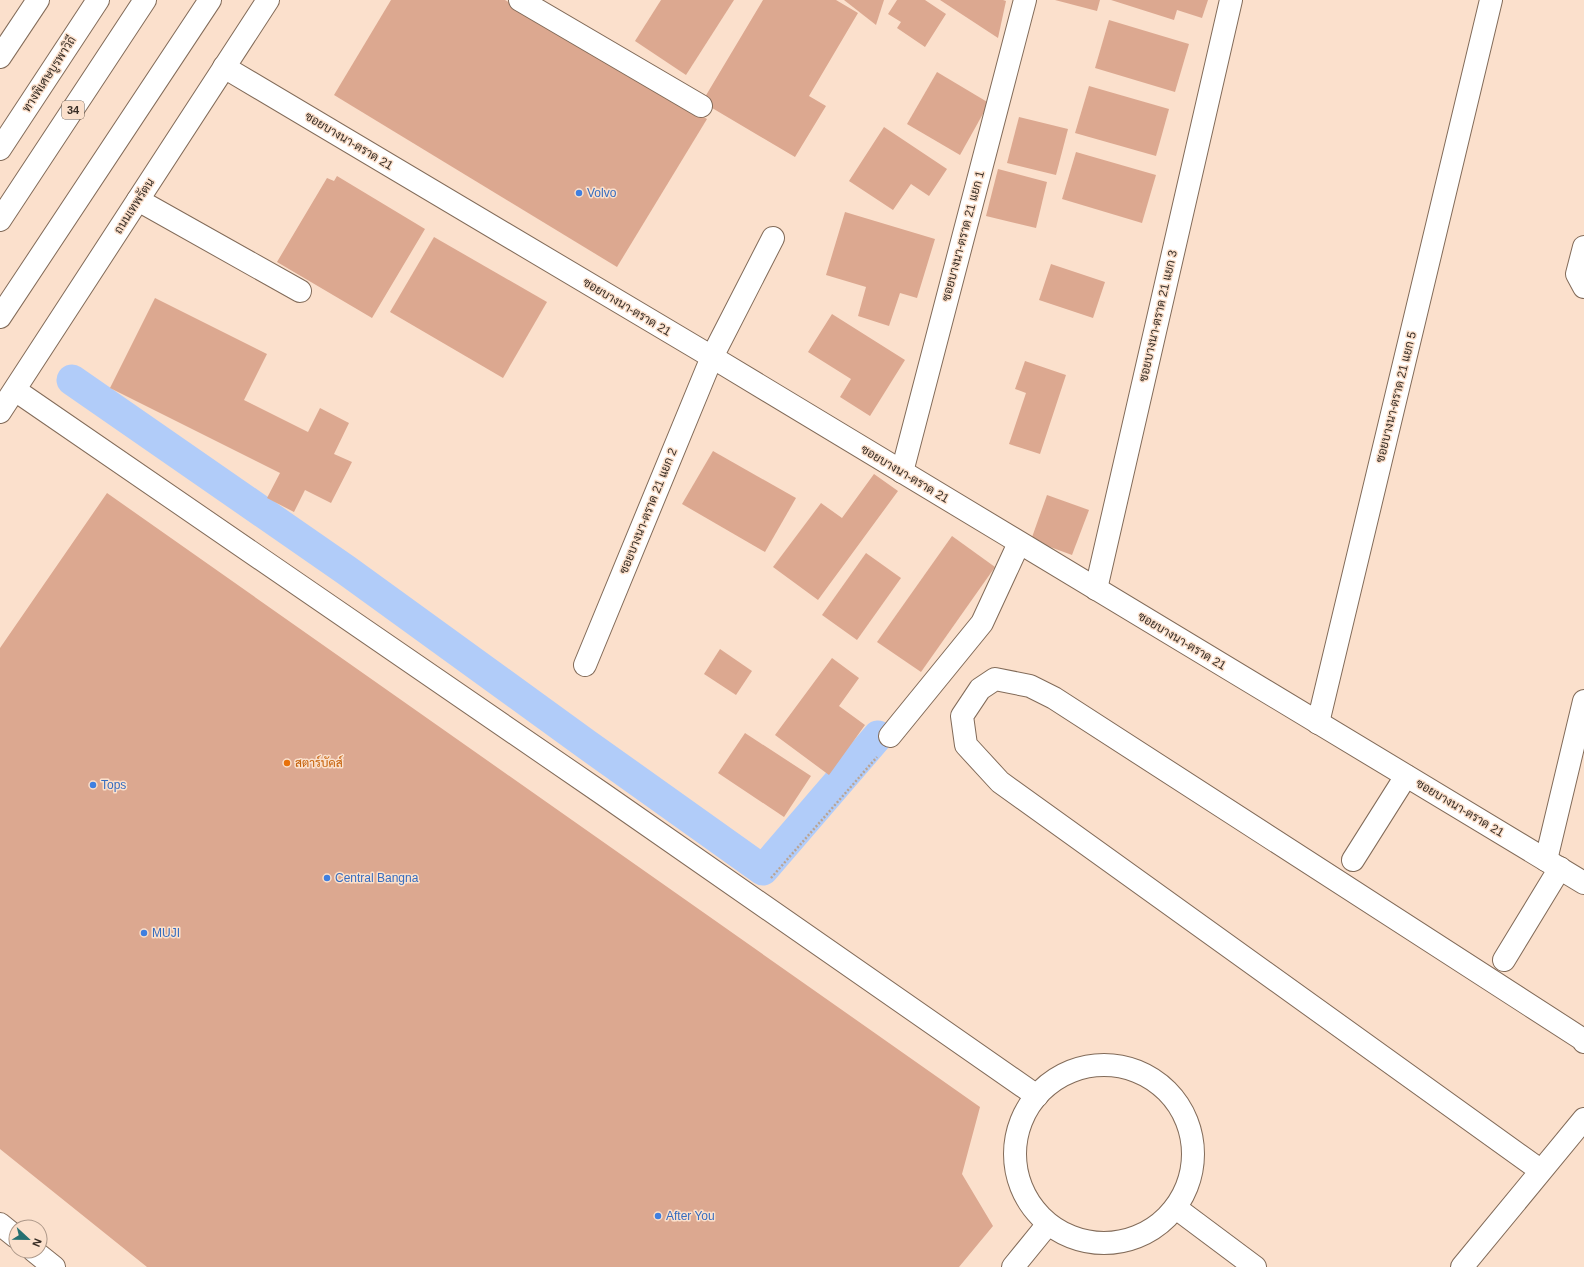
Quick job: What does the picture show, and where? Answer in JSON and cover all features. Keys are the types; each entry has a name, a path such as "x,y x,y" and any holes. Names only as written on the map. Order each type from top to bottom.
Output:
{"main road":[{"path":"0,58 38,0"},
{"name":"ทางพิเศษบูรพาวิถี","path":"0,149 98,0"},
{"name":"34","path":"0,220 145,0"},
{"path":"0,317 210,0"},
{"name":"ถนนเทพรัตน","path":"0,412 268,0"},
{"path":"520,0 701,106"},
{"name":"ซอยบางนา-ตราด 21 แยก 1","path":"902,472 1025,0"},
{"name":"ซอยบางนา-ตราด 21 แยก 3","path":"1096,589 1231,0"},
{"name":"ซอยบางนา-ตราด 21 แยก 5","path":"1318,723 1491,0"},
{"name":"ซอยบางนา-ตราด 21","path":"224,67 712,357 1584,883"},
{"path":"138,200 300,291"},
{"name":"ซอยบางนา-ตราด 21 แยก 2","path":"585,665 712,357 773,238"},
{"path":"1584,247 1577,274 1584,287"},
{"path":"15,390 610,798 1037,1096"},
{"path":"890,736 982,623 1019,543"},
{"path":"1540,1170 1000,782 966,745 962,716 980,689 995,679 1030,686 1054,698 1562,1026 1584,1042"},
{"path":"1504,960 1553,864 1584,701"},
{"path":"1353,860 1406,776"},
{"path":"1088,1066 1119,1066 1147,1076 1172,1094 1187,1121 1193,1150 1189,1181 1176,1208 1155,1228 1129,1240 1101,1244 1073,1238 1048,1224 1029,1203 1017,1177 1015,1148 1022,1120 1037,1096 1060,1076 1088,1066"},
{"path":"1462,1267 1540,1170 1584,1119"},
{"path":"1176,1208 1255,1267"},
{"path":"0,1224 8,1230"},
{"path":"1013,1267 1048,1224"},
{"path":"44,1259 54,1267"}],"path":[{"path":"774,874 879,755"}],"building":[{"name":"Volvo","path":"391,0 505,0 707,119 617,267 334,95"},
{"path":"661,0 734,0 686,75 635,41"},
{"path":"763,0 836,0 858,13 809,96 826,106 795,157 702,102"},
{"path":"844,0 884,0 876,25"},
{"path":"897,0 925,0 946,14 925,47 897,28 901,22 888,14"},
{"path":"940,0 1006,1 998,38"},
{"path":"1055,0 1100,0 1097,11"},
{"path":"1111,0 1208,0 1202,18 1177,10 1174,20"},
{"path":"1109,20 1189,44 1175,92 1095,68"},
{"path":"937,72 989,103 960,155 907,124"},
{"path":"1089,86 1169,109 1156,156 1075,133"},
{"path":"1019,117 1068,129 1056,175 1007,163"},
{"path":"884,127 947,169 929,196 911,184 893,210 849,181"},
{"path":"1076,152 1156,175 1142,223 1062,199"},
{"path":"998,169 1047,182 1036,228 986,216"},
{"path":"337,176 425,229 372,318 277,262 327,178 334,181"},
{"path":"845,212 935,239 917,298 900,293 889,326 858,316 866,287 826,275"},
{"path":"434,237 547,302 503,378 390,312"},
{"path":"1051,264 1105,282 1093,318 1039,300"},
{"path":"155,298 267,354 244,400 308,432 320,408 349,423 334,454 352,462 331,503 305,490 294,512 267,498 280,473 110,388"},
{"path":"832,314 905,360 870,416 840,397 851,379 808,352"},
{"path":"1025,361 1066,375 1040,454 1009,444 1026,393 1015,389"},
{"path":"713,451 796,498 765,552 682,504"},
{"path":"874,474 898,491 818,600 773,567 821,503 842,518"},
{"name":"Central Bangna","path":"107,493 980,1107 962,1174 993,1226 959,1267 147,1267 0,1149 0,648"},
{"path":"1047,495 1089,510 1072,555 1031,540"},
{"path":"952,536 995,567 921,672 877,642"},
{"path":"866,553 901,578 857,640 822,615"},
{"path":"720,649 752,671 736,695 704,674"},
{"path":"832,658 859,678 839,706 865,725 829,775 775,735"},
{"path":"745,733 811,776 784,817 718,773"}],"waterway":[{"path":"72,380 346,570 763,870 878,736"}],"place":[{"name":"Volvo","path":"579,193"},
{"name":"สตาร์บัคส์","path":"287,763"},
{"name":"Tops","path":"93,785"},
{"name":"Central Bangna","path":"327,878"},
{"name":"MUJI","path":"144,933"},
{"name":"After You","path":"658,1216"}]}
